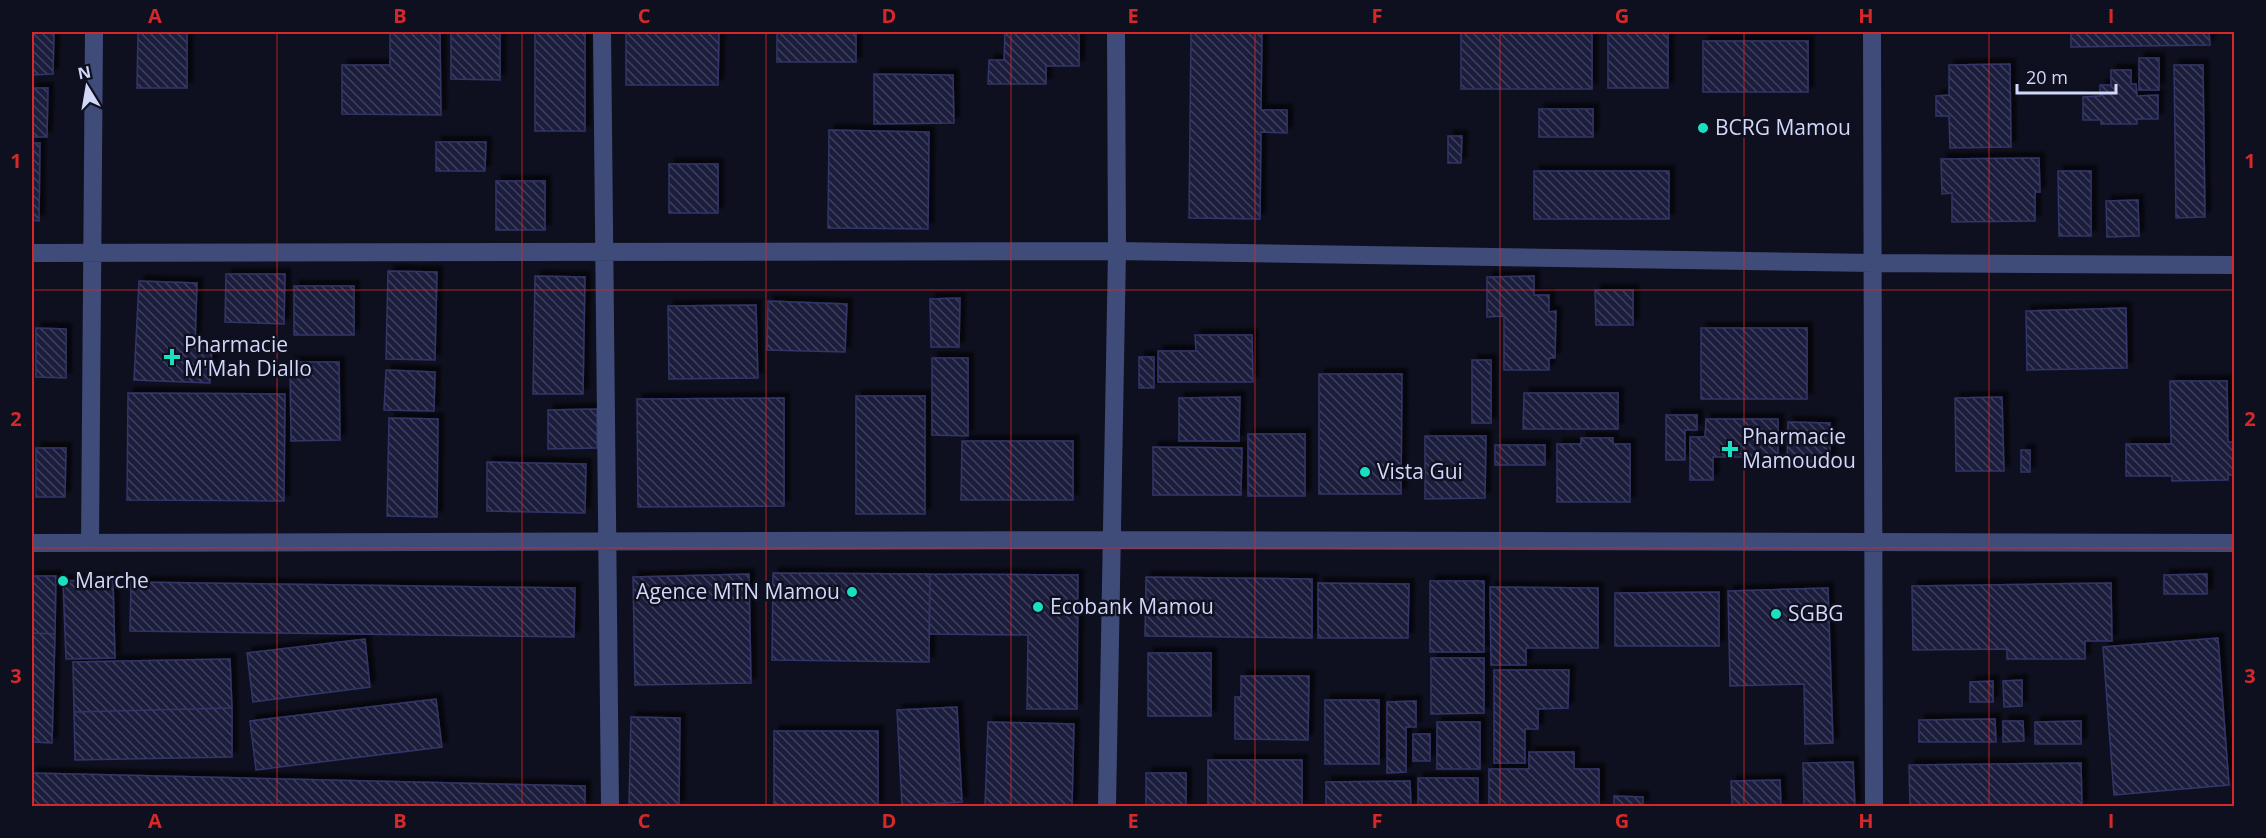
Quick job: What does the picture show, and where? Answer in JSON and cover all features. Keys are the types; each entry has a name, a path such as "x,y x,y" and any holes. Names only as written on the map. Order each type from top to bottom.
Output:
{"street":[{"path":"90,543 94,32"},
{"path":"602,32 610,807"},
{"path":"1107,807 1118,250 1116,32"},
{"path":"1872,32 1874,807"},
{"path":"32,253 1118,250 1873,262 2235,265"},
{"path":"32,543 1113,540 1874,544 2235,543"}],"building":[{"path":"32,32 54,32 53,74 32,75"},
{"path":"138,32 187,32 187,88 137,88"},
{"path":"390,32 440,32 441,115 342,114 342,65 390,65"},
{"path":"451,32 500,32 500,80 451,79"},
{"path":"535,32 585,32 585,131 535,131"},
{"path":"626,32 719,32 718,85 626,85"},
{"path":"777,32 856,32 856,62 777,62"},
{"path":"1005,32 1079,32 1079,66 1046,66 1046,84 988,84 989,60 1004,60"},
{"path":"1191,32 1262,32 1261,110 1287,110 1287,133 1261,132 1260,219 1189,218"},
{"path":"1461,32 1592,32 1592,89 1461,89"},
{"path":"1608,32 1668,32 1668,88 1608,88"},
{"path":"2071,32 2209,32 2210,45 2071,47"},
{"path":"1703,41 1808,41 1808,92 1703,92"},
{"path":"2139,58 2159,58 2159,90 2139,90"},
{"path":"2010,64 2011,147 1950,148 1949,116 1936,116 1936,96 1949,95 1949,65"},
{"path":"2174,65 2203,65 2205,217 2176,218"},
{"path":"2111,70 2131,70 2131,84 2136,84 2137,96 2158,95 2158,119 2137,119 2137,124 2101,124 2101,120 2083,120 2083,97 2100,96 2100,85 2111,85"},
{"path":"874,74 953,75 954,123 874,124"},
{"path":"32,88 48,88 47,137 32,137"},
{"path":"1539,109 1593,109 1593,137 1539,137"},
{"path":"829,130 929,132 928,229 828,228"},
{"path":"1448,136 1462,136 1461,163 1448,163"},
{"path":"436,142 486,142 485,171 436,171"},
{"path":"32,143 40,143 39,221 32,220"},
{"path":"2039,158 2040,192 2035,192 2035,221 1952,222 1952,193 1942,194 1941,159"},
{"path":"669,164 718,164 718,213 669,213"},
{"path":"1534,171 1669,171 1669,219 1534,219"},
{"path":"2058,171 2091,171 2091,236 2059,236"},
{"path":"496,181 545,181 545,230 496,230"},
{"path":"2138,200 2139,236 2107,237 2106,201"},
{"path":"388,271 437,272 435,360 386,359"},
{"path":"226,274 285,274 284,324 225,322"},
{"path":"535,276 585,277 583,394 533,394"},
{"path":"1534,276 1534,295 1549,295 1549,312 1556,311 1555,358 1549,358 1549,370 1504,370 1504,316 1487,317 1487,277"},
{"path":"139,281 197,283 195,346 212,347 210,383 134,380"},
{"path":"294,286 354,286 354,335 294,335"},
{"path":"1595,290 1633,290 1633,325 1596,325"},
{"path":"960,298 959,347 931,347 930,299"},
{"path":"768,301 847,304 845,352 767,350"},
{"path":"756,305 758,378 669,379 668,306"},
{"path":"2126,308 2127,368 2027,370 2026,311"},
{"path":"36,328 66,329 66,378 36,377"},
{"path":"1701,328 1807,328 1807,399 1701,399"},
{"path":"1195,335 1252,335 1253,382 1158,382 1158,351 1196,351"},
{"path":"1139,357 1154,357 1154,388 1139,388"},
{"path":"932,358 968,358 968,436 932,435"},
{"path":"1472,360 1491,360 1491,423 1472,423"},
{"path":"290,362 339,362 340,440 291,441"},
{"path":"386,370 435,372 434,411 384,410"},
{"path":"1319,374 1402,374 1401,494 1319,494"},
{"path":"2170,381 2227,381 2228,442 2234,442 2234,475 2228,475 2228,480 2172,481 2172,476 2126,476 2126,444 2171,444"},
{"path":"128,393 285,394 284,501 127,500"},
{"path":"1524,393 1618,393 1618,429 1523,429"},
{"path":"856,396 925,396 925,514 856,514"},
{"path":"1240,397 1239,441 1179,441 1179,398"},
{"path":"2002,397 2004,471 1956,471 1955,398"},
{"path":"784,398 784,506 638,507 637,399"},
{"path":"597,409 597,448 548,449 548,410"},
{"path":"1666,415 1697,415 1697,430 1685,430 1685,460 1666,460"},
{"path":"389,418 438,419 437,517 387,516"},
{"path":"1706,419 1778,419 1778,457 1713,457 1713,480 1690,480 1690,437 1705,437"},
{"path":"1788,422 1830,423 1830,465 1787,465"},
{"path":"1248,434 1305,434 1305,496 1248,496"},
{"path":"1425,436 1486,436 1485,498 1425,499"},
{"path":"1581,438 1613,438 1613,444 1630,444 1630,502 1557,502 1557,444 1581,444"},
{"path":"962,441 1073,441 1073,500 961,500"},
{"path":"1495,445 1545,445 1545,465 1495,465"},
{"path":"1153,447 1242,448 1241,495 1153,495"},
{"path":"36,448 66,448 65,497 36,497"},
{"path":"2021,450 2030,450 2030,472 2021,472"},
{"path":"487,462 586,464 585,513 487,511"},
{"path":"773,573 930,574 929,662 772,660"},
{"path":"749,574 751,683 635,685 633,577"},
{"path":"930,574 1078,575 1077,709 1027,709 1028,635 929,634"},
{"path":"2207,574 2207,594 2164,594 2164,575"},
{"path":"32,576 56,576 55,634 32,633"},
{"path":"1146,577 1312,579 1312,638 1145,636"},
{"path":"113,579 115,658 66,659 63,581"},
{"path":"1430,581 1484,581 1484,652 1430,652"},
{"path":"131,582 575,588 574,637 130,631"},
{"path":"1318,583 1409,584 1408,638 1318,638"},
{"path":"2111,583 2112,641 2085,641 2085,659 2007,659 2007,649 1913,650 1912,586"},
{"path":"1490,587 1598,588 1598,648 1526,648 1526,665 1491,665"},
{"path":"1828,588 1833,743 1805,744 1804,684 1730,686 1728,591"},
{"path":"1719,592 1719,646 1615,646 1615,593"},
{"path":"32,633 55,634 52,743 32,742"},
{"path":"2218,638 2229,785 2114,795 2103,647"},
{"path":"365,639 370,687 253,702 247,653"},
{"path":"1148,653 1211,653 1211,716 1148,716"},
{"path":"1431,658 1484,658 1484,713 1431,714"},
{"path":"230,659 232,708 74,712 73,662"},
{"path":"1494,670 1569,670 1568,708 1538,709 1538,729 1525,729 1525,763 1494,763"},
{"path":"1241,676 1309,676 1308,740 1235,739 1235,697 1241,697"},
{"path":"2022,680 2022,706 2004,707 2003,681"},
{"path":"1993,681 1993,702 1970,702 1970,682"},
{"path":"436,699 442,747 256,770 250,721"},
{"path":"1325,700 1379,700 1379,764 1325,764"},
{"path":"1416,701 1416,727 1406,727 1406,772 1387,773 1387,702"},
{"path":"957,707 962,802 902,806 897,710"},
{"path":"232,708 232,757 75,760 74,712"},
{"path":"631,717 680,718 679,806 629,806"},
{"path":"1995,719 1996,742 1919,742 1919,720"},
{"path":"2003,721 2023,721 2024,741 2003,742"},
{"path":"2081,721 2081,744 2035,744 2035,722"},
{"path":"988,722 1074,724 1072,806 985,806"},
{"path":"1437,722 1480,722 1480,769 1437,769"},
{"path":"774,731 878,731 878,806 774,806"},
{"path":"1413,734 1430,734 1430,761 1413,761"},
{"path":"1529,752 1574,752 1574,769 1599,769 1599,806 1489,806 1489,769 1529,769"},
{"path":"1208,760 1302,760 1302,806 1208,806"},
{"path":"1853,762 1855,806 1804,806 1803,763"},
{"path":"2081,763 2082,806 1910,806 1909,765"},
{"path":"32,773 585,786 585,806 32,806"},
{"path":"1146,773 1186,773 1186,806 1146,806"},
{"path":"1418,778 1478,778 1478,806 1418,806"},
{"path":"1780,780 1781,806 1732,806 1731,781"},
{"path":"1410,781 1411,806 1326,806 1326,782"},
{"path":"1614,796 1643,797 1643,806 1614,806"}],"place":[{"name":"BCRG Mamou","path":"1703,128"},
{"name":"Pharmacie M'Mah Diallo","path":"172,357"},
{"name":"Pharmacie Mamoudou","path":"1730,449"},
{"name":"Vista Gui","path":"1365,472"},
{"name":"Marche","path":"63,581"},
{"name":"Agence MTN Mamou","path":"852,592"},
{"name":"Ecobank Mamou","path":"1038,607"},
{"name":"SGBG","path":"1776,614"}]}
